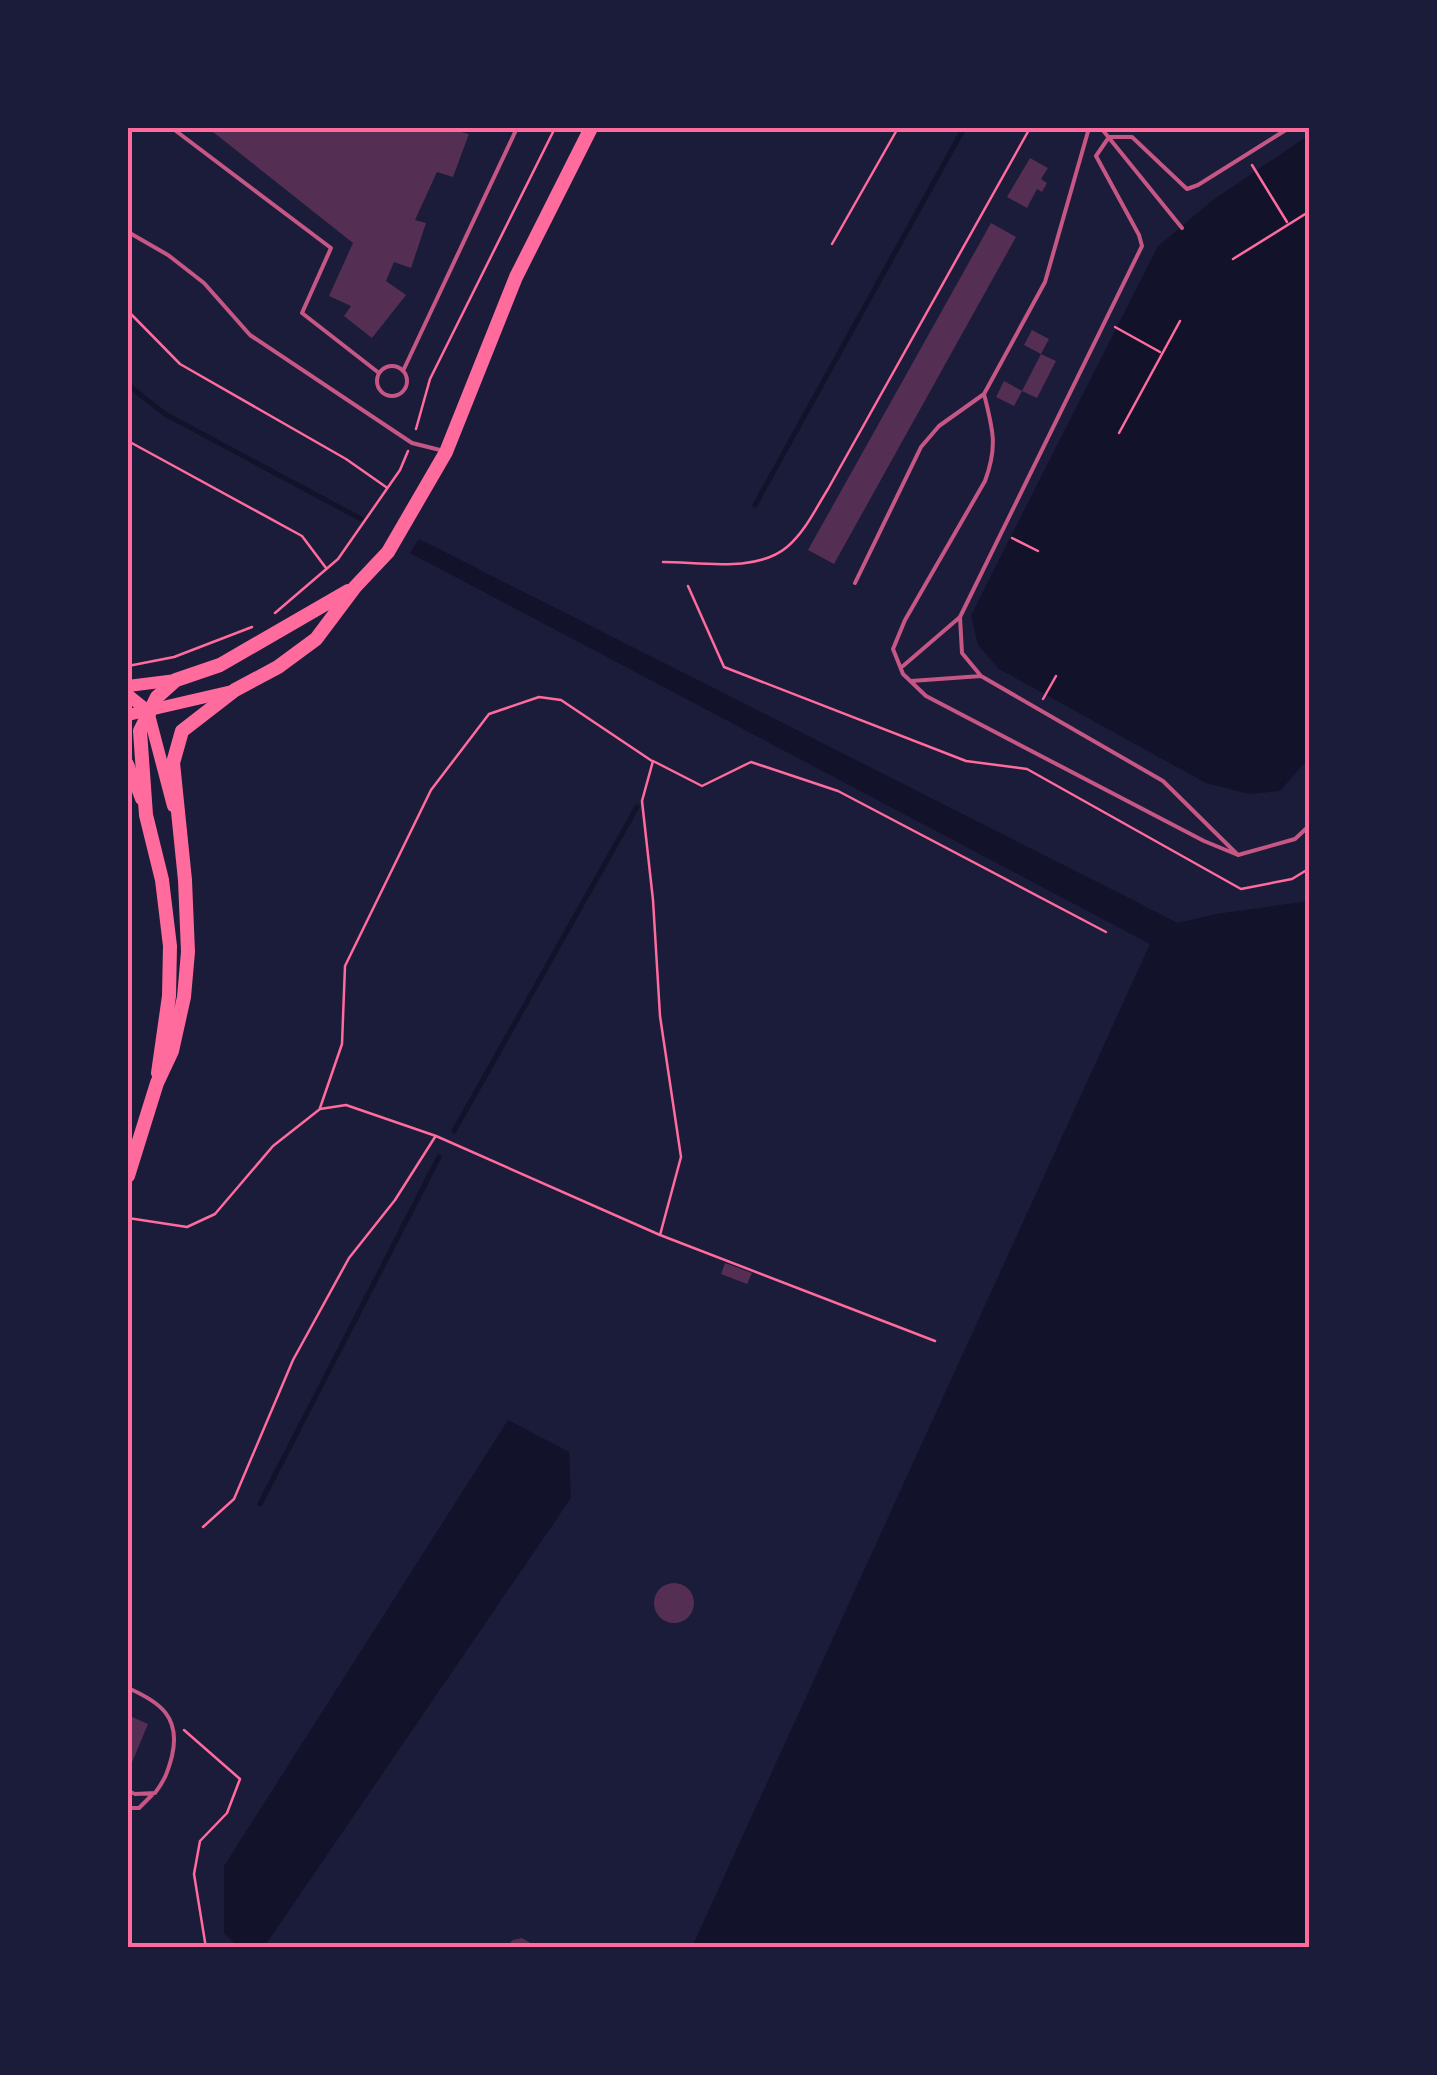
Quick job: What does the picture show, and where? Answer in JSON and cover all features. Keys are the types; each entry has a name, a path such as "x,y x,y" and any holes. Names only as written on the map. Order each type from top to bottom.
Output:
{"main road":[{"path":"128,1176 172,1050 186,982 185,880 173,762 182,731 235,690 278,667 316,639 355,587 388,552 446,452 516,277 591,128"},
{"path":"128,686 176,680 220,665 355,587"},
{"path":"146,815 140,731 157,697 176,680"},
{"path":"128,714 235,690"},
{"path":"128,695 148,711 177,818"},
{"path":"128,764 162,880 170,946 170,996 158,1084"}],"lane":[{"path":"172,128 331,248 302,314 379,373"},
{"path":"379,373 378,388 385,395 396,396 406,386 403,371 517,128"},
{"path":"855,584 921,447 939,426 984,394 1046,282 1089,128"},
{"path":"1101,128 1182,228"},
{"path":"1109,137 1132,137 1188,189 1289,128"},
{"path":"902,667 960,617 1142,246 1096,156 1109,137"},
{"path":"128,232 204,283 250,335 412,443 446,452"},
{"path":"379,373 390,366 403,371"},
{"path":"984,394 995,437 993,460 985,481 905,620 893,649 903,674 926,696 1238,855 1295,838 1310,825"},
{"path":"960,617 962,653 981,676 1163,782 1238,855"},
{"path":"910,681 981,676"},
{"path":"128,1688 154,1700 171,1720 176,1740 166,1779 139,1808 128,1808"},
{"path":"128,1791 154,1793"}],"path":[{"path":"128,666 174,657 264,622 327,569 355,536 400,470 412,443 430,378 556,128"},
{"path":"832,244 898,128"},
{"path":"663,562 753,561 786,548 828,488 1030,128"},
{"path":"1246,155 1288,222"},
{"path":"1233,259 1310,211"},
{"path":"128,311 180,364 387,488"},
{"path":"1105,321 1161,353"},
{"path":"1119,434 1180,321"},
{"path":"128,441 302,536 327,569"},
{"path":"1002,532 1038,551"},
{"path":"688,586 724,667 966,761 1027,769 1241,889 1292,879 1310,868"},
{"path":"1038,709 1056,676"},
{"path":"320,1109 342,1044 345,966 431,790 489,714 539,697 561,700 653,762 702,786 751,762 838,791 1106,932"},
{"path":"653,762 642,801 660,1016 681,1157 660,1236"},
{"path":"128,936 128,949"},
{"path":"128,1218 187,1228 215,1214 274,1146 320,1109 346,1105 436,1136 660,1236 935,1341"},
{"path":"204,1528 234,1499 293,1360 348,1258 395,1200 436,1136"},
{"path":"171,1720 240,1779 227,1814 200,1840 194,1874 206,1948"}],"shaded area":[{"path":"1309,135 1309,758 1280,791 1249,794 1206,783 999,669 978,645 971,615 1158,246 1213,200"},
{"path":"419,539 1178,923 1309,901 1309,1947 692,1947 1150,944 410,553"},
{"path":"508,1420 569,1452 571,1498 264,1947 239,1947 224,1933 224,1866"}],"building":[{"path":"208,128 459,128 457,131 469,134 453,177 437,172 415,220 426,223 411,268 394,262 386,281 406,295 372,338 344,316 351,306 329,296 353,243"},
{"path":"1030,158 1048,168 1041,179 1047,183 1042,192 1037,189 1027,208 1007,197"},
{"path":"991,223 1016,237 834,564 808,550"},
{"path":"1032,330 1049,339 1041,354 1024,345"},
{"path":"1041,354 1056,361 1037,398 1022,391"},
{"path":"1004,381 1022,391 1014,406 996,397"},
{"path":"725,1263 752,1273 747,1284 721,1274"},
{"path":"674,1583 688,1589 694,1603 688,1617 674,1623 660,1617 654,1603 660,1589"},
{"path":"128,1715 148,1724 128,1772"},
{"path":"522,1938 539,1948 504,1948 513,1940"}],"waterway":[{"path":"755,505 964,128"},
{"path":"128,385 165,414 361,519"},
{"path":"454,1131 637,807"},
{"path":"260,1504 439,1157"}]}
